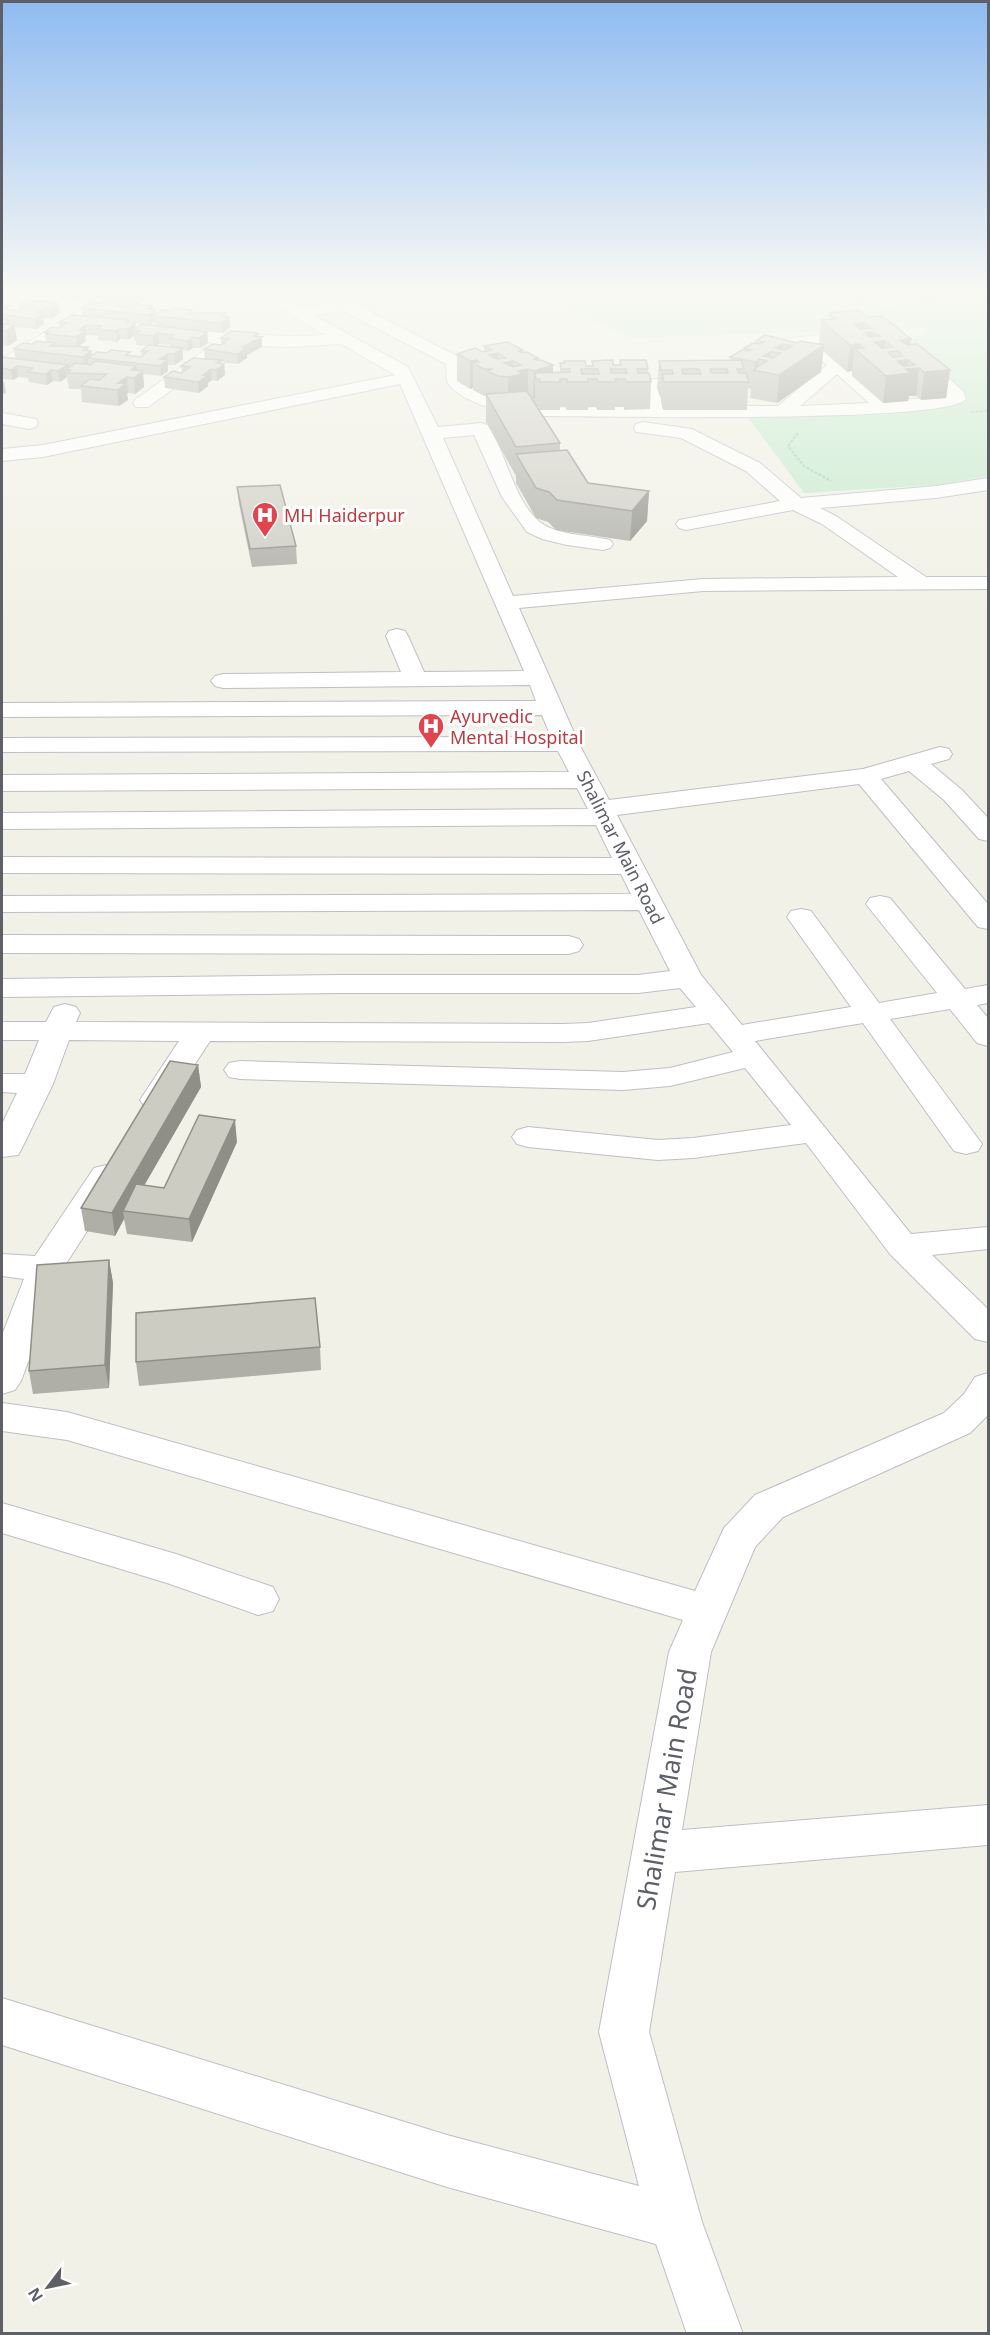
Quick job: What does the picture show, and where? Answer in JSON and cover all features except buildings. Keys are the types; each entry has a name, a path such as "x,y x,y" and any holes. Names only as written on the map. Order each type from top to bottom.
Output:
{"street":[{"path":"2,455 437,403"},
{"path":"432,433 445,403"},
{"name":"Shalimar Main Road","path":"445,403 432,433 567,744 688,978 814,1132 902,1246 988,1330"},
{"path":"446,403 506,481 524,518 534,528 559,537 603,544"},
{"path":"452,403 566,423 660,429 685,433 753,467 796,504 829,520 921,583"},
{"path":"462,403 497,405 531,411 660,412 781,412 944,403"},
{"path":"659,403 660,412"},
{"path":"781,412 792,403"},
{"path":"880,403 885,407"},
{"path":"2,419 29,423"},
{"path":"506,481 528,479"},
{"path":"686,524 796,504 936,492 988,484"},
{"path":"506,603 703,585 988,583"},
{"path":"397,636 415,679"},
{"path":"224,681 538,678"},
{"path":"260,865 275,745 292,709 300,680"},
{"path":"2,710 552,708"},
{"path":"55,865 110,711"},
{"path":"2,745 567,744"},
{"path":"331,1074 358,819 352,745"},
{"path":"2,821 358,819 603,813 865,776 939,754"},
{"path":"913,762 953,795 988,833"},
{"path":"865,776 988,921"},
{"path":"2,783 586,780"},
{"path":"2,865 630,866"},
{"path":"6,1148 37,1084 59,1031 111,865"},
{"path":"2,904 649,902"},
{"path":"880,904 988,1037"},
{"path":"801,917 966,1144"},
{"path":"2,944 569,945"},
{"path":"2,988 341,984 638,984 688,978"},
{"path":"2,1031 588,1032 734,1035 988,994"},
{"path":"142,1120 201,1031"},
{"path":"240,1070 623,1081 670,1077 734,1035"},
{"path":"2,1083 37,1084"},
{"path":"528,1137 658,1150 693,1149 814,1132"},
{"path":"2,1381 45,1269 123,1150"},
{"path":"902,1246 988,1238"},
{"path":"2,1265 45,1269"},
{"name":"Shalimar Main Road","path":"715,2334 675,2222 624,2032 690,1652 738,1539 769,1506 957,1423 977,1404 988,1386"},
{"path":"2,1417 67,1426 707,1611"},
{"path":"2,1518 176,1570 258,1599"},
{"path":"655,1853 988,1825"},
{"path":"2,2022 447,2162 675,2222"}],"path":[{"path":"967,413 988,411"},
{"path":"806,430 795,434 788,446 804,466 832,481"}],"green space":[{"path":"958,403 988,403 988,476 937,485 804,493 747,416 826,414"}],"place":[{"name":"MH Haiderpur","path":"265,538"},
{"name":"Ayurvedic Mental Hospital","path":"431,749"}]}
